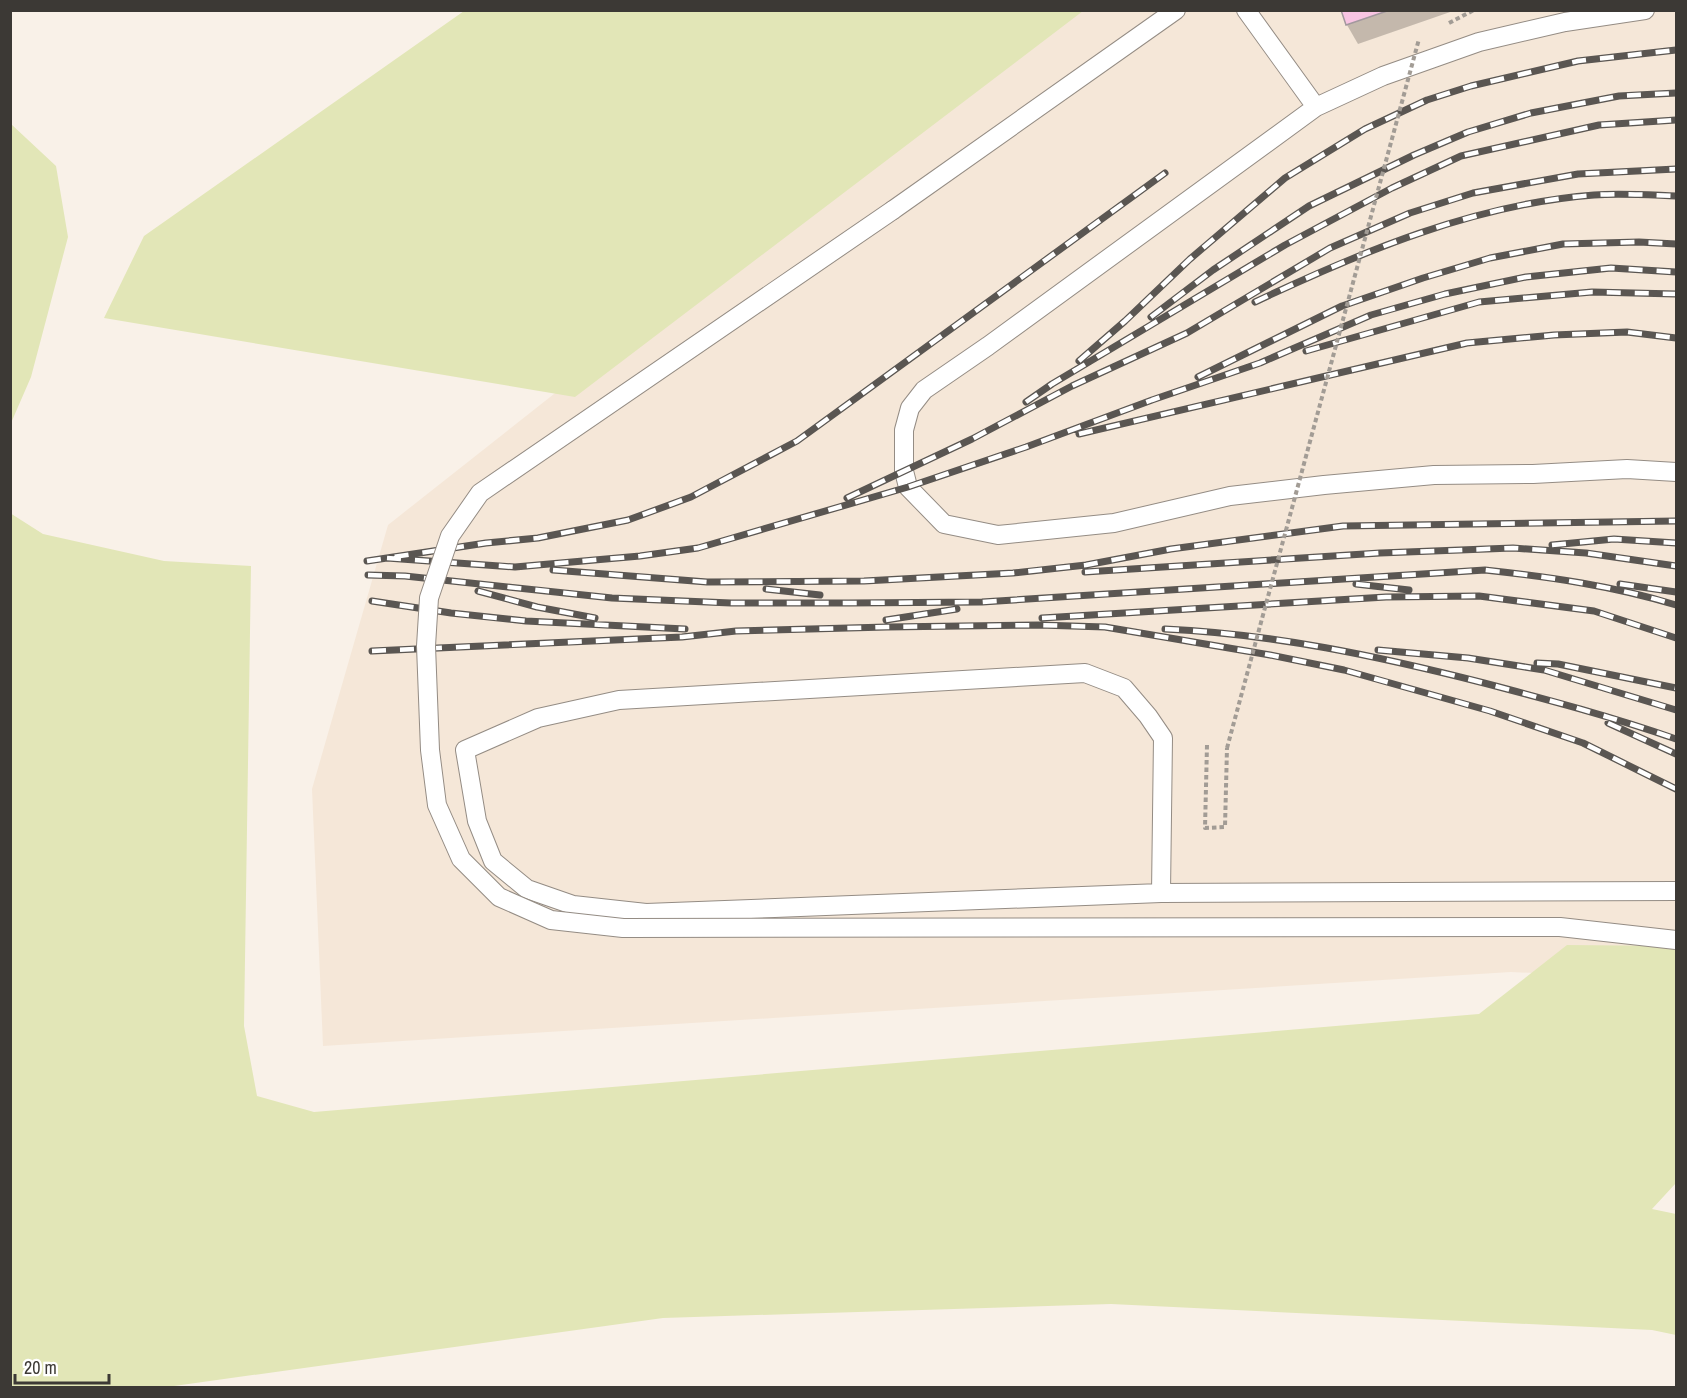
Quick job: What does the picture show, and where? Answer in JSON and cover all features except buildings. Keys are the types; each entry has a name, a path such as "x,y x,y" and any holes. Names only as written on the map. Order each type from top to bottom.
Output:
{"lane":[{"path":"1176,10 893,210 480,493 450,536 429,598 426,646 430,750 437,805 461,860 499,897 551,920 623,928 1560,927 1677,940"},
{"path":"1246,10 1316,107"},
{"path":"1645,10 1564,22 1479,42 1383,76 1316,107 924,390 910,408 904,430 904,471 908,487 922,504 944,524 998,535 1114,523 1230,496 1346,483 1434,475 1627,470 1677,472"},
{"path":"1161,893 1162,738 1148,716 1124,688 1085,674 619,700 538,718 465,750 477,821 493,861 528,890 573,905 646,912 1161,893 1677,891"}],"path":[{"path":"1207,745 1205,828 1225,827 1227,748 1419,39"}],"shaded area":[{"path":"1039,11 1676,11 1676,979 1511,972 323,1046 312,789 388,525"}],"green space":[{"path":"464,11 1083,11 575,397 104,318 144,236"},
{"path":"11,124 56,166 68,237 31,377 11,423"},
{"path":"10,513 43,534 164,561 251,566 244,1026 257,1096 314,1112 1479,1014 1567,945 1676,946 1676,1183 1652,1209 1676,1214 1676,1335 1652,1330 1111,1304 663,1318 167,1387 11,1387"}],"railway":[{"path":"1079,361 1190,259 1285,178 1365,129 1427,100 1471,86 1578,61 1676,50"},
{"path":"1151,317 1213,270 1309,206 1414,155 1468,132 1531,113 1619,96 1676,93"},
{"path":"1026,402 1052,384 1285,245 1392,188 1461,156 1599,125 1676,120"},
{"path":"847,498 972,439 1072,386 1187,333 1330,248 1410,213 1473,193 1578,174 1676,169"},
{"path":"367,561 486,543 538,538 628,520 691,497 797,441 1165,173"},
{"path":"1255,302 1377,249 1420,233 1506,208 1594,195 1676,196"},
{"path":"1198,377 1342,306 1490,258 1563,244 1639,242 1676,244"},
{"path":"387,558 515,567 640,556 698,548 908,487 1026,447 1260,363 1371,315 1445,294 1526,277 1611,268 1676,272"},
{"path":"1306,351 1479,302 1592,292 1676,294"},
{"path":"1079,434 1467,343 1554,335 1627,332 1676,338"},
{"path":"553,570 707,582 864,581 1013,573 1086,565 1171,549 1343,526 1676,521"},
{"path":"1552,545 1614,539 1676,543"},
{"path":"1085,572 1380,553 1513,548 1586,553 1676,566"},
{"path":"368,575 405,576 612,598 731,603 849,603 982,602 1485,570 1582,583 1629,592 1676,605"},
{"path":"1356,584 1409,590"},
{"path":"1620,584 1676,592"},
{"path":"766,589 820,595"},
{"path":"478,591 537,607 595,618"},
{"path":"1042,618 1386,597 1479,596 1594,611 1676,638"},
{"path":"372,601 526,621 685,629"},
{"path":"886,620 957,609"},
{"path":"372,651 682,637 736,631 1039,625 1105,627 1344,670 1490,711 1583,743 1676,789"},
{"path":"1165,629 1286,641 1405,664 1557,702 1676,739"},
{"path":"1378,650 1468,658 1544,670 1676,710"},
{"path":"1537,663 1558,664 1676,688"},
{"path":"1608,723 1676,754"}]}
